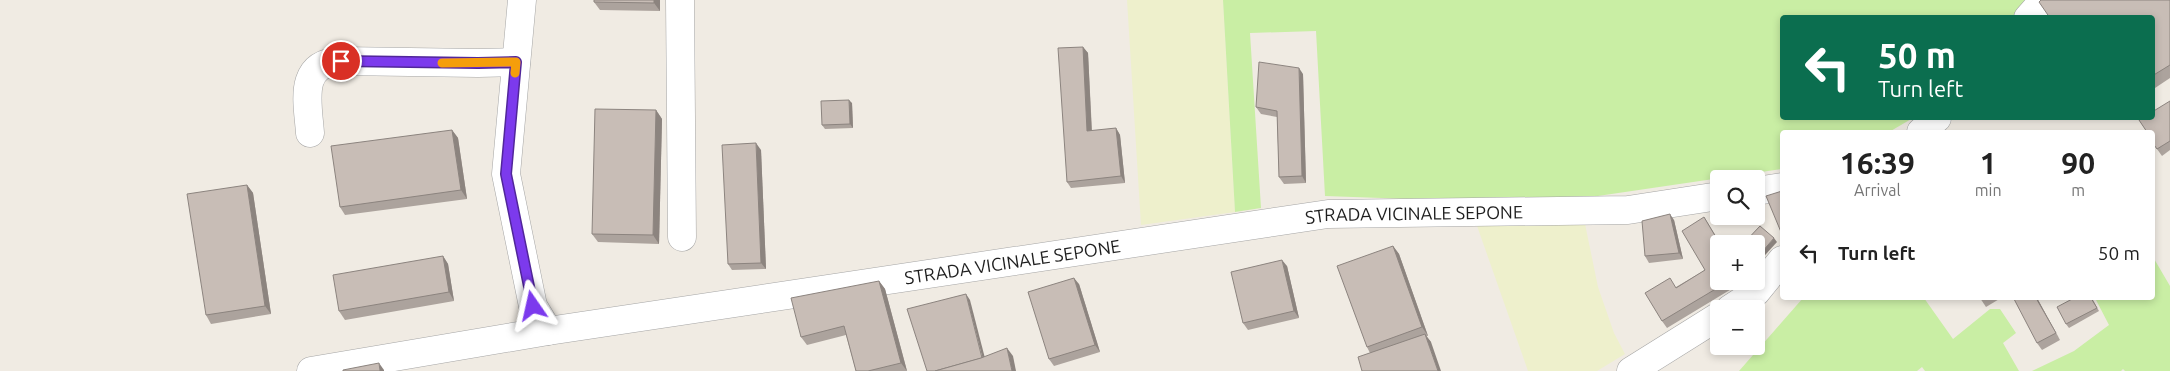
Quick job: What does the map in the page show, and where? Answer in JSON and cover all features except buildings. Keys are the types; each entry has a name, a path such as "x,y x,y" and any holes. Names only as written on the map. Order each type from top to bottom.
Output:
{"street":[{"path":"522,0 506,174 533,306 548,331"},
{"path":"680,0 682,237"},
{"path":"2031,15 2044,0"},
{"path":"310,134 307,89 312,75 324,64 341,61 516,62"},
{"path":"1923,130 1935,120"},
{"path":"1765,190 1780,187"},
{"name":"STRADA VICINALE SEPONE","path":"311,371 548,331 1328,214 1628,210 1710,197"},
{"path":"1744,300 1756,292 1780,262"},
{"path":"1631,371 1710,322"}],"green space":[{"path":"1127,0 1223,0 1235,212 1141,225"},
{"path":"1223,0 2031,0 2017,15 1780,15 1780,120 1910,120 1892,130 1780,130 1780,169 1765,171 1710,170 1710,180 1591,197 1467,201 1325,196 1316,31 1250,33 1261,208 1235,212"},
{"path":"1584,219 1598,287 1614,333 1625,354 1597,371 1528,371 1476,223"},
{"path":"2155,260 2170,286 2170,371 2125,371 2123,369 2121,371 2032,371 2074,351 2109,325 2096,300 2155,300"},
{"path":"1801,300 1925,300 1953,339 1990,309 2000,309 2016,333 2003,343 2019,371 1925,371 1922,367 1917,371 1739,371 1753,355 1765,355 1765,341"}],"slow traffic":[{"path":"442,63 516,62 515,73"}],"route":[{"path":"341,61 516,62 506,174 533,306"}]}
